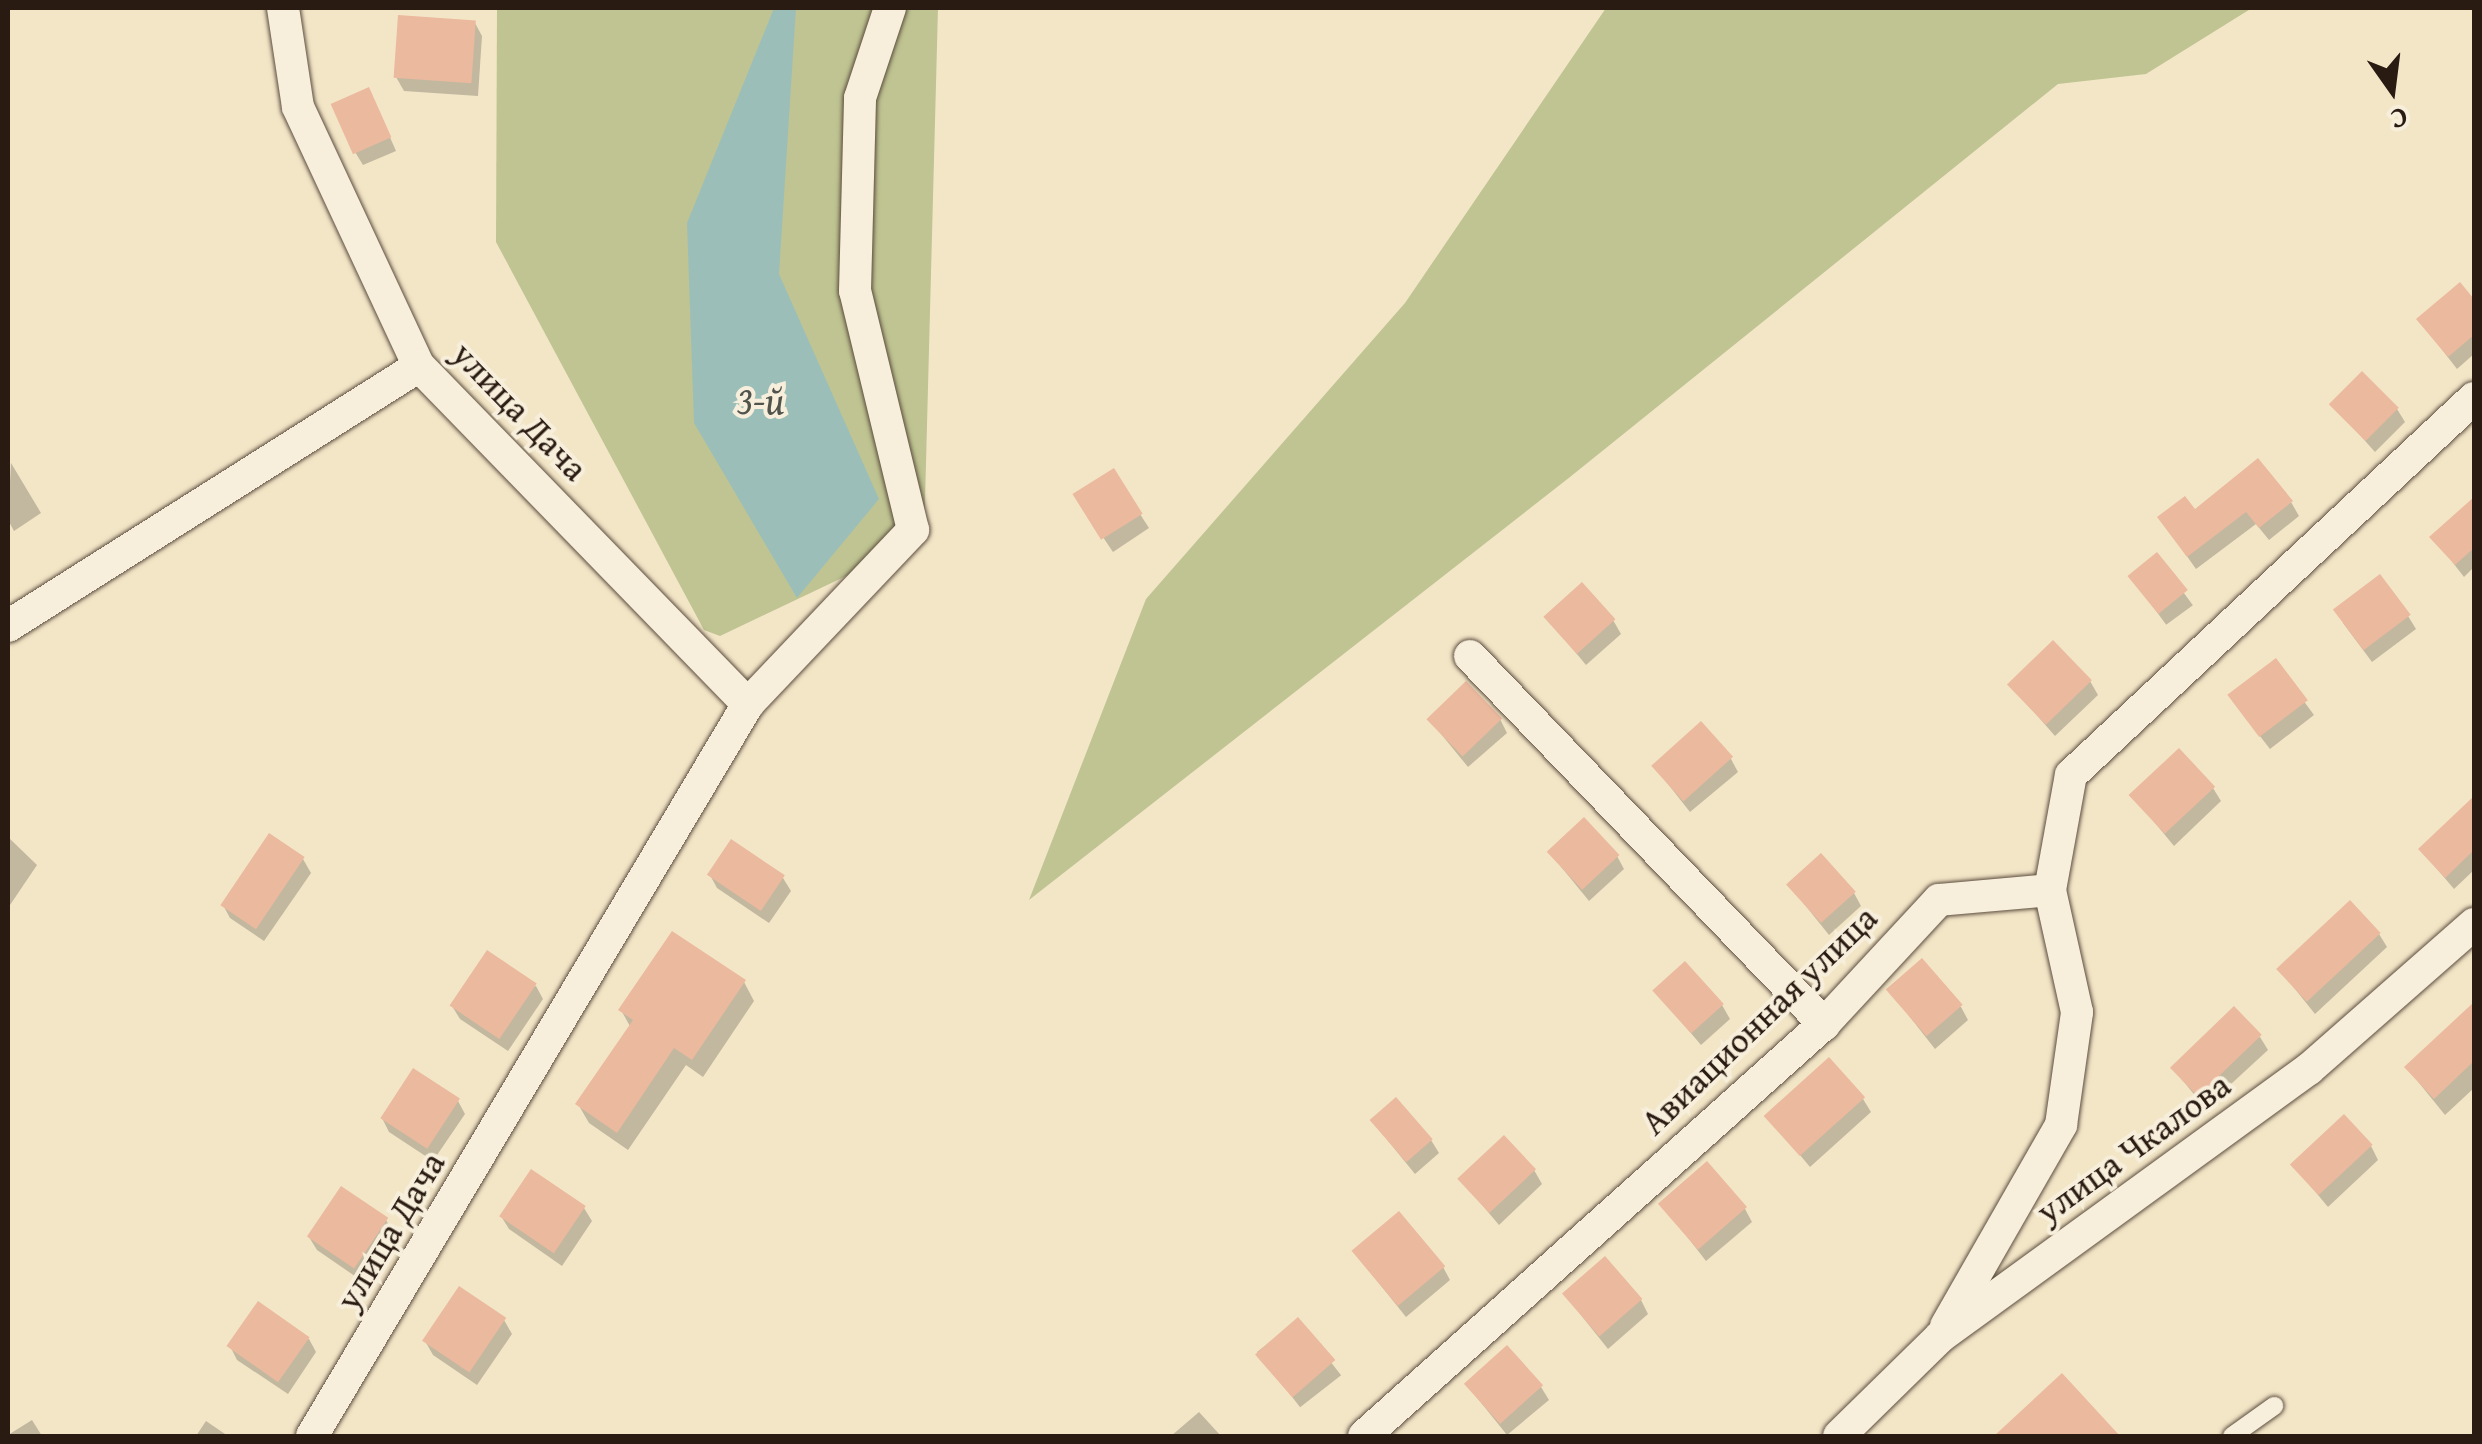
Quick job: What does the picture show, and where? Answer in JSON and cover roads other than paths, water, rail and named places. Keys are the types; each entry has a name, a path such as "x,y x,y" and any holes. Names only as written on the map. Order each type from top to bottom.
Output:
{"street":[{"name":"улица Дача","path":"283,8 298,107 419,366 748,704"},
{"name":"улица Дача","path":"312,1436 748,704 913,530 854,291 860,98 890,8"},
{"path":"8,626 419,366"},
{"path":"1940,1337 2061,1125 2077,1012 2050,890 2071,774 2474,398"},
{"path":"1470,656 1824,1024"},
{"name":"Авиационная улица","path":"1364,1436 1824,1024 1939,900 2050,890"},
{"name":"улица Чкалова","path":"1840,1436 1940,1337 2309,1069 2474,924"}],"lane":[{"path":"2232,1436 2274,1406"}],"water":[{"name":"3-й","path":"774,8 796,8 779,274 879,499 797,598 694,423 687,223"}]}
